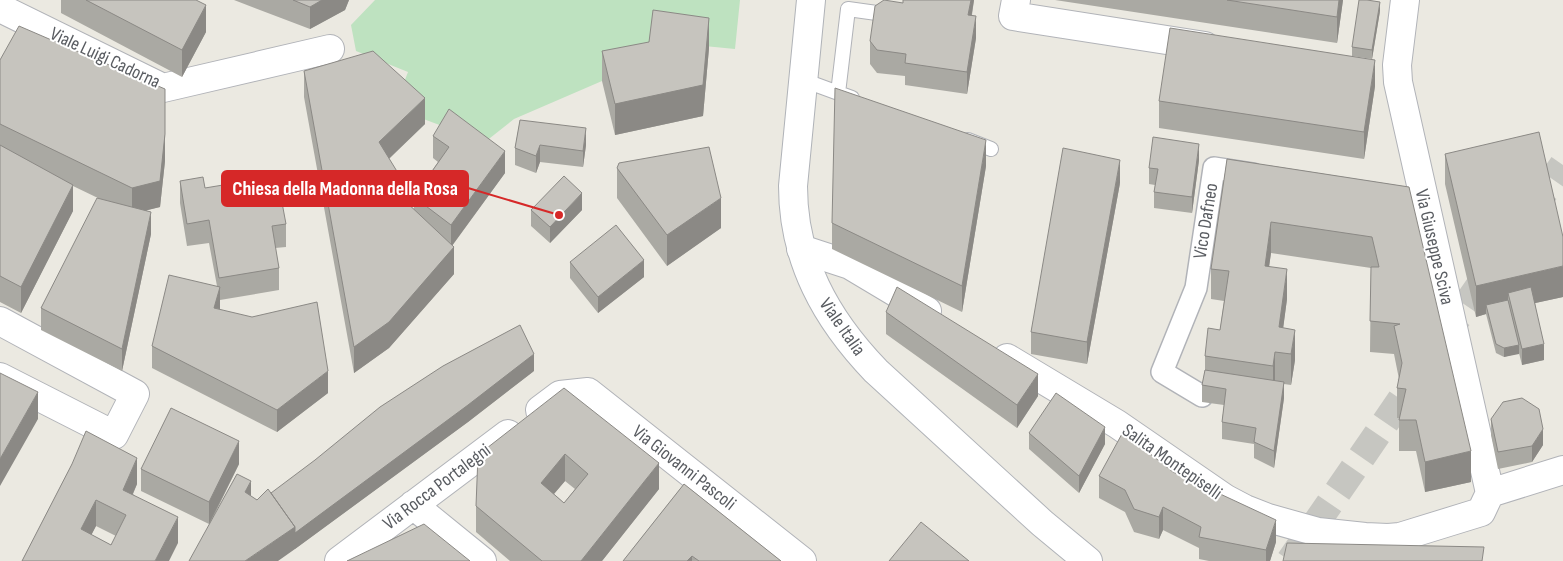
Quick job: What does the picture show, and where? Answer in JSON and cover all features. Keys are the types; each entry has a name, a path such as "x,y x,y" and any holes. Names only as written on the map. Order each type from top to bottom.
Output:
{"street":[{"name":"Viale Italia","path":"811,0 793,186 793,206 801,250 821,299 840,329 876,371 1042,523 1088,561"},
{"path":"1016,0 1013,16 1228,50"},
{"name":"Via Giuseppe Sciva","path":"1404,0 1397,65 1414,198 1490,493"},
{"name":"Viale Luigi Cadorna","path":"0,8 163,88 330,49"},
{"name":"Vico Dafneo","path":"1202,396 1162,372 1196,288 1214,168 1271,176"},
{"path":"801,250 850,265 945,321"},
{"path":"0,321 135,394 114,435 0,377"},
{"name":"Salita Montepiselli","path":"988,347 1116,424 1226,499 1268,518 1292,526 1318,532 1366,537 1400,537 1480,512 1490,493"},
{"name":"Via Giovanni Pascoli","path":"560,395 588,392 802,561"},
{"name":"Via Rocca Portalegni","path":"339,561 560,395"},
{"path":"1490,493 1563,470"},
{"path":"413,505 482,561"}],"lane":[{"path":"838,93 848,9 891,15"},
{"path":"803,80 865,102"},
{"path":"955,135 991,149"}],"green space":[{"path":"375,0 740,0 735,49 653,41 602,81 514,119 485,142 394,108 408,72 356,51 351,25"}],"building":[{"path":"86,0 196,0 206,5 182,50"},
{"path":"293,0 322,0 310,7"},
{"path":"884,0 903,3 903,0 971,0 968,15 976,16 967,72 905,63 906,54 877,50 870,41 875,6"},
{"path":"1227,0 1339,0 1337,17"},
{"path":"1359,0 1380,2 1372,50 1352,47"},
{"path":"653,10 709,18 703,85 615,104 602,51 649,42"},
{"path":"19,26 165,89 165,134 160,181 132,188 0,124 0,60"},
{"path":"1170,28 1375,60 1364,132 1159,101"},
{"path":"373,51 425,98 379,142 398,173 404,200 454,247 389,322 354,347 304,71"},
{"path":"835,88 986,140 962,286 832,223"},
{"path":"449,109 505,151 451,225 414,197 449,147 433,136"},
{"path":"520,120 586,128 583,151 540,145 536,156 515,148"},
{"path":"1539,132 1563,237 1563,266 1476,286 1445,154"},
{"path":"1153,137 1199,144 1192,197 1154,192 1158,169 1149,168"},
{"path":"0,145 73,185 21,287 0,276"},
{"path":"709,147 721,198 667,235 617,168 619,163"},
{"path":"1063,148 1120,160 1087,342 1031,332"},
{"path":"1227,159 1409,187 1471,451 1425,462 1416,420 1399,420 1406,389 1397,388 1402,363 1394,326 1400,324 1370,321 1371,267 1379,267 1372,237 1271,222 1265,266 1287,269 1279,327 1295,330 1291,354 1275,352 1273,366 1205,356 1208,328 1220,330 1229,271 1211,269"},
{"path":"277,176 286,224 272,226 279,268 219,278 209,220 187,224 180,181 203,177 205,188"},
{"path":"564,176 582,193 550,227 531,210"},
{"path":"97,198 151,212 122,349 41,308"},
{"path":"616,225 644,260 598,297 570,262"},
{"path":"169,275 220,287 214,308 252,317 317,302 328,371 277,410 152,346"},
{"path":"897,287 1038,374 1017,405 886,312"},
{"path":"1531,287 1544,344 1522,349 1508,293"},
{"path":"1508,300 1519,345 1504,348 1496,344 1486,305"},
{"path":"520,325 534,354 295,533 295,527 271,493 380,407 443,366"},
{"path":"1205,370 1284,382 1274,451 1254,442 1256,428 1222,422 1226,389 1202,385"},
{"path":"0,373 38,392 0,459"},
{"path":"564,388 659,463 581,561 542,561 476,506 478,455","holes":["565,454 588,474 564,503 541,483"]},
{"path":"1056,393 1105,427 1079,476 1029,433"},
{"path":"1522,398 1539,409 1543,429 1532,446 1498,452 1491,419 1503,402"},
{"path":"171,408 239,441 209,502 141,469"},
{"path":"86,431 137,458 123,490 178,517 155,561 22,561 72,464","holes":["96,500 126,515 111,545 81,529"]},
{"path":"1123,432 1173,472 1276,520 1266,550 1199,537 1201,527 1163,507 1159,517 1134,509 1125,490 1099,476"},
{"path":"237,474 251,481 245,492 257,500 268,489 295,527 245,561 189,561"},
{"path":"684,484 781,561 699,561 692,556 687,561 623,561"},
{"path":"921,522 969,561 889,561"},
{"path":"424,524 470,561 347,561"},
{"path":"1287,543 1484,547 1482,561 1283,561"}],"tunnel":[{"path":"1529,214 1563,165"},
{"path":"1442,340 1493,266"},
{"path":"1290,561 1418,375"}],"place":[{"name":"Chiesa della Madonna della Rosa","path":"559,215"}]}
